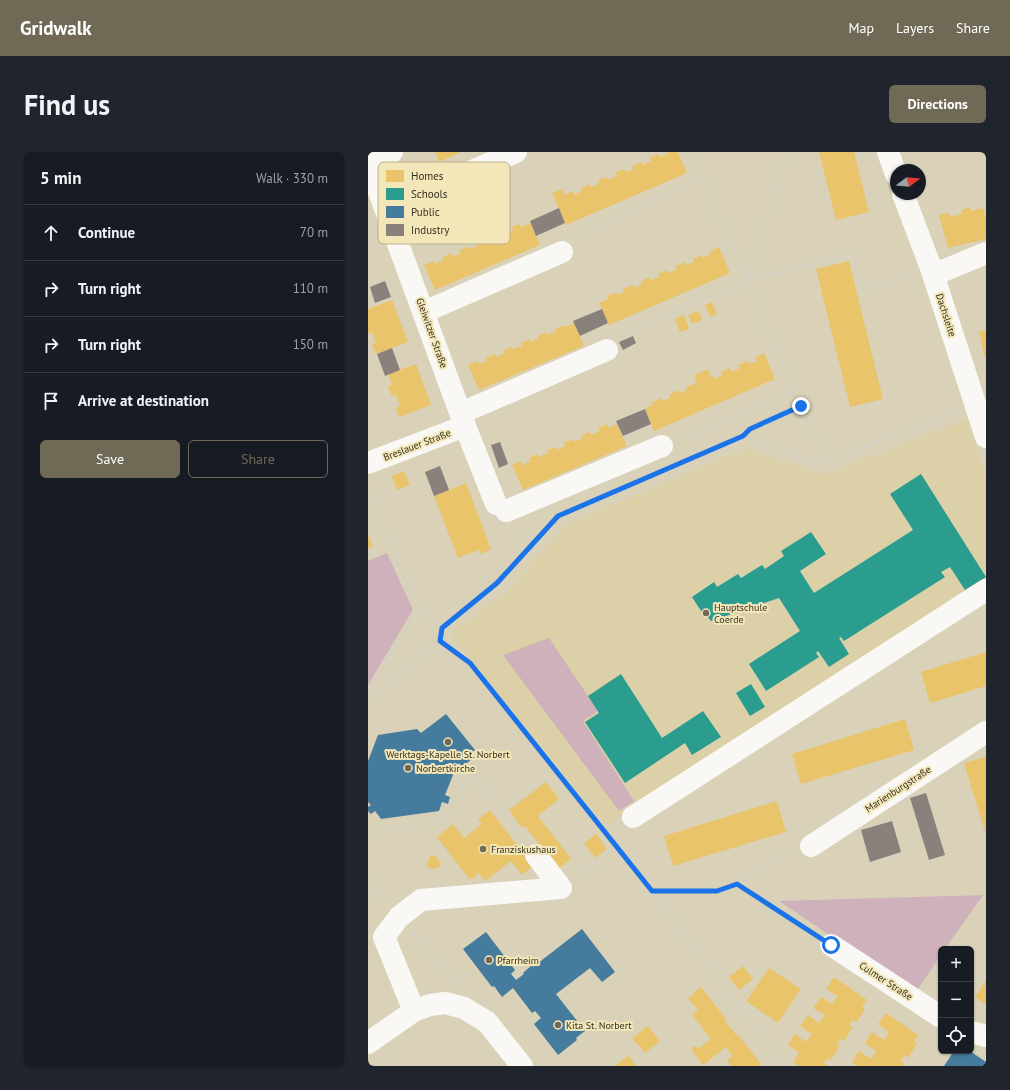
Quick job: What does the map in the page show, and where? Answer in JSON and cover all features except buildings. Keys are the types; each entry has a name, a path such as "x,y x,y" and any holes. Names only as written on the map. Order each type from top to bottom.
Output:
{"street":[{"path":"368,162 392,152"},
{"path":"493,162 516,152"},
{"name":"Gleiwitzer Straße","path":"368,162 378,188"},
{"name":"Dachsleite","path":"906,200 977,393 986,437"},
{"name":"Gleiwitzer Straße","path":"399,244 463,419 501,508 662,446"},
{"path":"424,312 562,252"},
{"path":"932,272 986,253"},
{"name":"Breslauer Straße","path":"368,463 607,350"},
{"path":"633,817 986,590"},
{"name":"Marienburgstraße","path":"811,846 986,732"},
{"path":"536,855 561,888"},
{"path":"414,1011 384,937 399,917 421,900 561,888"},
{"name":"Culmer Straße","path":"831,945 938,1015"},
{"path":"368,1043 414,1011 430,1005 445,1004 464,1008 487,1022 522,1066"},
{"path":"974,1033 986,1036"}],"path":[{"path":"691,152 825,462"},
{"path":"747,280 788,152"},
{"path":"562,252 568,239 702,177"},
{"path":"607,350 614,339 747,280 853,254 862,290 932,272"},
{"path":"662,446 794,392"},
{"path":"743,436 812,462 825,462 960,409 977,393"},
{"path":"368,699 440,641 442,628 497,583 558,516 743,436 750,429 801,406"},
{"path":"368,496 418,610 442,628"},
{"path":"520,528 524,535 534,544"},
{"path":"368,693 379,672 418,610"},
{"path":"440,641 470,663 652,891 784,1066"},
{"path":"368,833 442,821 473,769 536,855"},
{"path":"652,891 717,891 737,884 792,846 811,846"},
{"path":"561,888 616,847"},
{"path":"368,875 376,894 466,990 464,1008"},
{"path":"737,884 831,945"},
{"path":"368,892 376,894"}],"shaded area":[{"name":"Hauptschule Coerde","path":"967,419 986,475 986,579 607,826 450,634 505,593 567,524 747,448 823,475"},
{"path":"387,553 413,610 368,685 368,561"},
{"path":"549,638 598,711 583,721 634,801 619,811 503,655"},
{"path":"983,895 947,946 938,946 938,959 915,993 779,901"}],"place":[{"name":"Hauptschule Coerde","path":"706,613"},
{"name":"Werktags-Kapelle St. Norbert","path":"448,742"},
{"name":"Norbertkirche","path":"408,768"},
{"name":"Franziskushaus","path":"483,849"},
{"name":"Pfarrheim","path":"489,960"},
{"name":"Kita St. Norbert","path":"558,1025"}],"route":[{"path":"801,406 750,429 743,436 558,516 497,583 442,628 440,641 470,663 652,891 717,891 737,884 831,945"}]}
